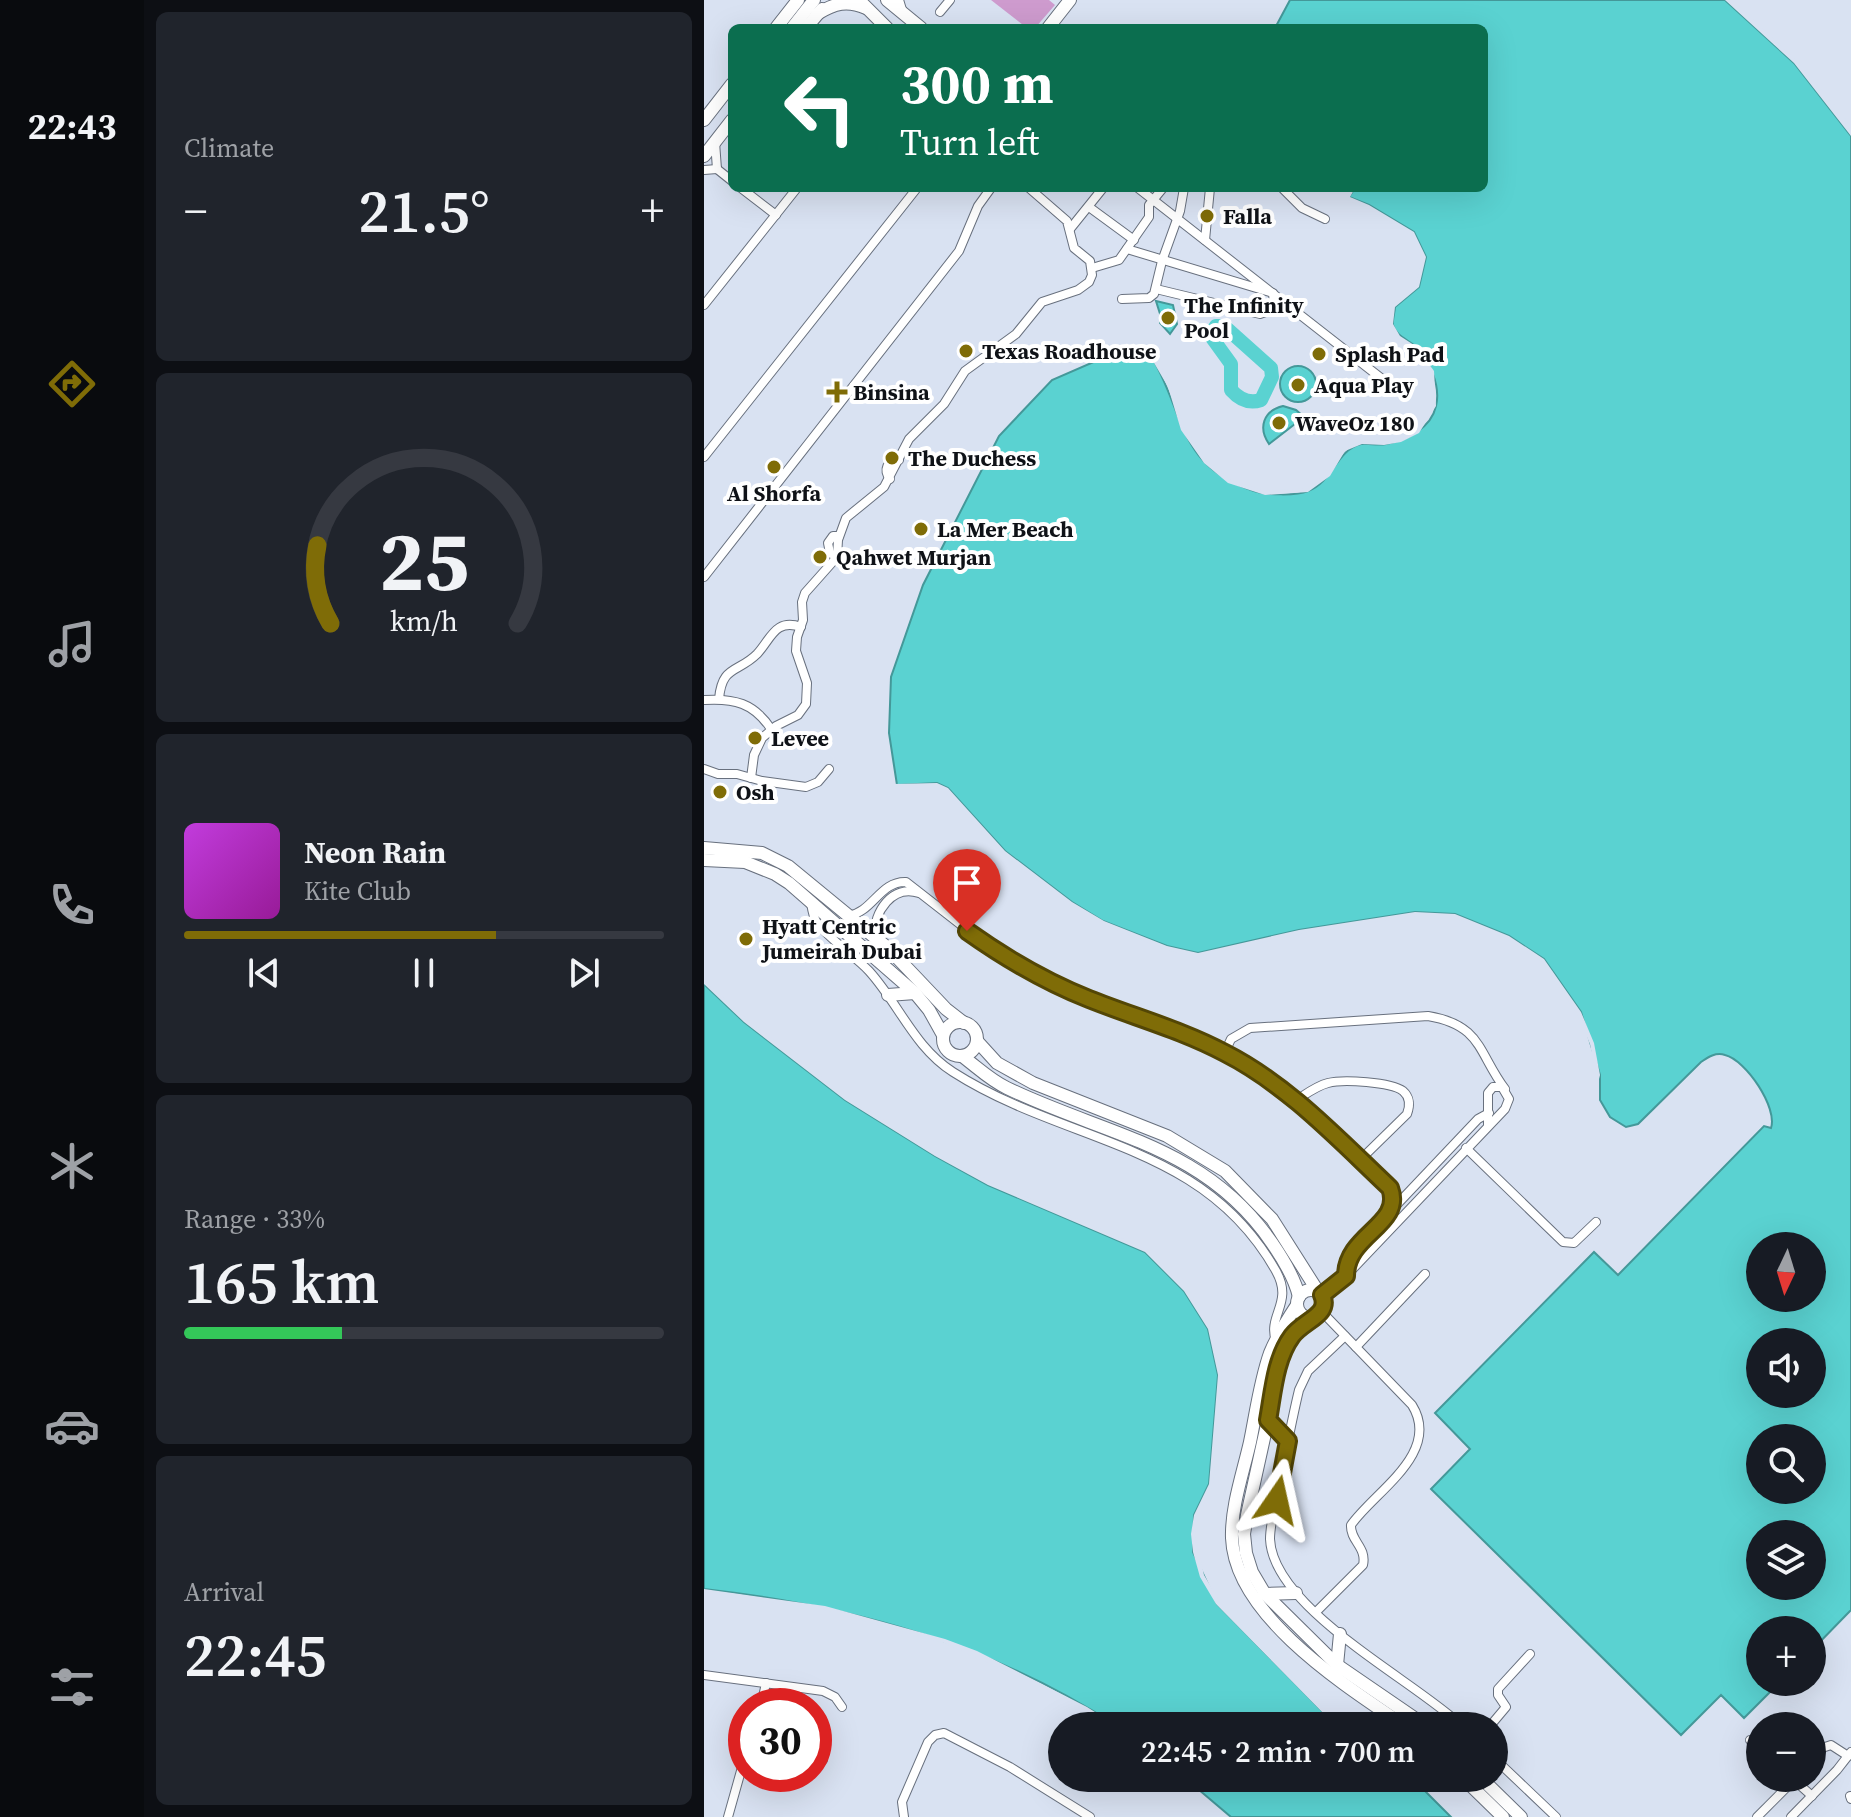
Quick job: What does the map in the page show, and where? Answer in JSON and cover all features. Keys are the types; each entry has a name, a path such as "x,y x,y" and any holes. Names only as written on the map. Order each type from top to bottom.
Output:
{"street":[{"path":"779,24 798,0"},
{"path":"795,24 814,0"},
{"path":"809,24 828,0"},
{"path":"887,0 898,5 917,24"},
{"path":"940,12 950,0"},
{"path":"1051,24 1070,0"},
{"path":"817,14 843,2 863,4 883,24"},
{"path":"704,120 728,89"},
{"path":"704,156 728,125"},
{"path":"715,142 717,169"},
{"path":"704,170 717,169 728,178"},
{"path":"746,192 776,215"},
{"path":"704,305 794,192"},
{"path":"704,457 914,192"},
{"path":"704,577 959,251 978,206 988,192"},
{"path":"751,778 757,746 771,729 798,715 808,697 807,683 796,651 805,593 837,557 844,521 852,510 878,493 890,479 913,433 944,404 965,371 1016,334 1042,302 1084,287 1089,282 1090,261 1074,248 1064,218 1034,192"},
{"path":"1070,229 1100,192"},
{"path":"1143,192 1386,382"},
{"path":"1092,268 1115,262 1127,249 1149,217 1149,205 1160,192"},
{"path":"1122,299 1149,298 1156,289 1184,192"},
{"path":"1205,240 1210,192"},
{"path":"1286,192 1302,208 1325,219"},
{"path":"1089,207 1134,240"},
{"path":"1127,249 1273,293"},
{"path":"1156,289 1260,314 1271,310 1275,299 1273,293"},
{"path":"719,699 725,676 755,656 775,629 788,625 801,627"},
{"path":"704,700 719,699 748,705 759,713 771,729"},
{"path":"704,769 718,774 737,774 806,787 818,782 829,769"},
{"path":"704,848 768,855 788,866 874,937 923,982 946,1009 974,1030 977,1041 997,1063 1033,1083 1091,1108 1167,1136 1218,1166 1244,1188 1272,1219 1325,1302 1317,1315 1294,1334 1283,1353 1244,1534 1246,1553 1252,1572 1265,1594 1337,1665 1406,1712"},
{"path":"704,860 740,862 761,867 789,883 915,993 929,1010 943,1035 947,1050 962,1056 1005,1087 1172,1155 1196,1169 1230,1196 1273,1245 1295,1284 1302,1314 1317,1315 1345,1336 1412,1405 1418,1418 1419,1431 1413,1453 1404,1468 1351,1525 1352,1534 1363,1551 1363,1565 1316,1612"},
{"path":"848,916 864,911 893,883 906,882 983,942 1050,982 1225,1052 1265,1077 1295,1101 1390,1188 1393,1197 1391,1211"},
{"path":"874,937 876,918 893,896 908,890 922,894"},
{"path":"811,902 818,923 867,969 916,1039 943,1065 1016,1106 1165,1164 1206,1190 1237,1219 1265,1254 1281,1281 1283,1301 1274,1327 1276,1341"},
{"path":"888,995 915,993"},
{"path":"1225,1052 1231,1039 1250,1028 1428,1016 1453,1023 1467,1032 1483,1050 1509,1099 1507,1106 1346,1276 1320,1294"},
{"path":"943,1035 951,1025 964,1023"},
{"path":"962,1056 971,1052 977,1041"},
{"path":"1488,1125 1491,1067"},
{"path":"1295,1101 1317,1087 1342,1081 1404,1092 1409,1100 1407,1114 1360,1160"},
{"path":"1488,1091 1496,1086 1505,1089"},
{"path":"1346,1276 1350,1254 1478,1119 1489,1113"},
{"path":"1076,1131 1093,1125"},
{"path":"1466,1148 1566,1243 1574,1243 1596,1222"},
{"path":"1390,1188 1412,1188"},
{"path":"1356,1347 1425,1274"},
{"path":"1320,1294 1308,1290 1298,1301 1276,1341 1266,1369 1233,1522 1233,1546 1238,1570 1260,1607 1313,1660 1345,1687 1383,1712"},
{"path":"1345,1336 1304,1377 1270,1537 1278,1568 1296,1593 1367,1658 1447,1712"},
{"path":"1268,1420 1288,1441"},
{"path":"1265,1594 1296,1593"},
{"path":"1337,1665 1340,1634"},
{"path":"1502,1712 1506,1707 1498,1695 1498,1689 1530,1654"},
{"path":"704,1675 827,1692 842,1707"},
{"path":"765,1688 766,1683"},
{"path":"907,1817 906,1794 926,1746 939,1733 948,1734 1023,1774 1090,1817"},
{"path":"1791,1817 1850,1754 1826,1746"},
{"path":"1508,1771 1556,1817"},
{"path":"728,1817 735,1792"},
{"path":"1477,1792 1503,1817"},
{"path":"1496,1792 1521,1817"},
{"path":"1757,1817 1781,1792"},
{"path":"1808,1792 1812,1796"}],"shaded area":[{"path":"991,0 1049,0 1055,5 1038,24 1022,24"},
{"path":"1290,0 1725,0 1794,63 1851,136 1851,1610 1826,1636 1826,1616 1746,1616 1746,1696 1766,1696 1750,1712 1746,1712 1744,1718 1721,1695 1681,1735 1431,1489 1470,1449 1435,1413 1594,1252 1618,1275 1764,1126 1771,1128 1770,1109 1751,1075 1733,1059 1722,1054 1712,1056 1701,1062 1638,1124 1626,1127 1610,1117 1600,1100 1600,1075 1581,1012 1544,959 1509,936 1455,914 1415,912 1299,930 1198,953 1167,946 1103,921 1072,902 1005,851 948,788 937,783 897,785 889,733 891,677 923,585 999,436 1052,380 1105,357 1149,352 1186,434 1209,467 1228,480 1254,491 1273,494 1308,491 1323,481 1353,447 1402,440 1429,421 1436,406 1435,381 1420,351 1394,329 1393,323 1395,307 1419,287 1426,257 1414,232 1369,205 1349,197 1352,192 1488,192 1488,24 1277,24"},
{"name":"The Infinity Pool","path":"1156,301 1173,305 1177,324 1170,334 1160,323"},
{"name":"Aqua Play","path":"1298,366 1311,371 1316,384 1311,397 1298,402 1285,397 1280,384 1285,371"},
{"name":"WaveOz 180","path":"1283,406 1296,410 1304,417 1269,444 1264,421 1276,408"},
{"path":"704,984 744,1022 845,1100 988,1185 1145,1252 1184,1291 1208,1329 1218,1375 1209,1484 1194,1515 1193,1552 1217,1604 1323,1712 1094,1712 1019,1672 918,1633 813,1606 704,1589"},
{"path":"1202,1792 1426,1792 1451,1817 1231,1817"}],"pier":[{"path":"1725,0 1737,4 1797,61 1842,114 1851,128 1851,136 1794,63"},
{"path":"1348,192 1353,192 1350,197 1414,232 1426,257 1419,287 1395,307 1393,324 1400,336 1417,347 1434,371 1436,406 1419,433 1401,442 1362,444 1345,451 1330,476 1308,492 1265,495 1228,483 1204,463 1181,430 1168,387 1146,349 1152,350 1159,361 1185,428 1207,460 1230,479 1266,491 1306,488 1327,473 1343,447 1362,440 1399,438 1416,430 1432,405 1430,373 1414,350 1397,338 1389,324 1392,304 1416,285 1422,258 1411,235 1347,200"},
{"path":"937,783 948,788 1005,851 1072,902 1104,921 1167,946 1198,953 1299,930 1415,912 1455,914 1509,936 1544,959 1581,1012 1594,1043 1600,1075 1596,1091 1590,1044 1577,1014 1542,962 1508,939 1454,918 1416,916 1300,934 1198,957 1166,950 1102,924 1069,905 1002,854 945,792 936,787 896,789 893,784"},
{"path":"704,980 746,1018 847,1096 937,1153 990,1181 1147,1249 1187,1288 1212,1327 1222,1375 1213,1485 1198,1516 1195,1534 1204,1575 1220,1602 1327,1712 1322,1712 1216,1604 1200,1577 1191,1534 1194,1515 1209,1484 1218,1375 1208,1329 1184,1291 1145,1252 988,1185 845,1100 744,1022 704,984"},
{"path":"704,1589 825,1606 945,1639 977,1651 1095,1712 1088,1712 944,1643 824,1610 704,1593"}],"waterway":[{"path":"1216,326 1224,326 1271,368 1272,377 1261,400 1244,400 1231,390 1231,364 1210,335 1216,326"}],"place":[{"name":"Falla","path":"1207,216"},
{"name":"The Infinity Pool","path":"1168,318"},
{"name":"Texas Roadhouse","path":"966,351"},
{"name":"Splash Pad","path":"1319,354"},
{"name":"Aqua Play","path":"1298,385"},
{"name":"Binsina","path":"837,392"},
{"name":"WaveOz 180","path":"1279,423"},
{"name":"The Duchess","path":"892,458"},
{"name":"Al Shorfa","path":"774,467"},
{"name":"La Mer Beach","path":"921,529"},
{"name":"Qahwet Murjan","path":"820,557"},
{"name":"Levee","path":"755,738"},
{"name":"Osh","path":"720,792"},
{"name":"Hyatt Centric Jumeirah Dubai","path":"746,939"}],"route":[{"path":"967,931 1050,982 1187,1036 1245,1064 1283,1091 1390,1188 1393,1197 1391,1211 1350,1254 1346,1276 1322,1295 1325,1302 1322,1312 1299,1328 1283,1353 1268,1420 1288,1441 1277,1500"}]}
